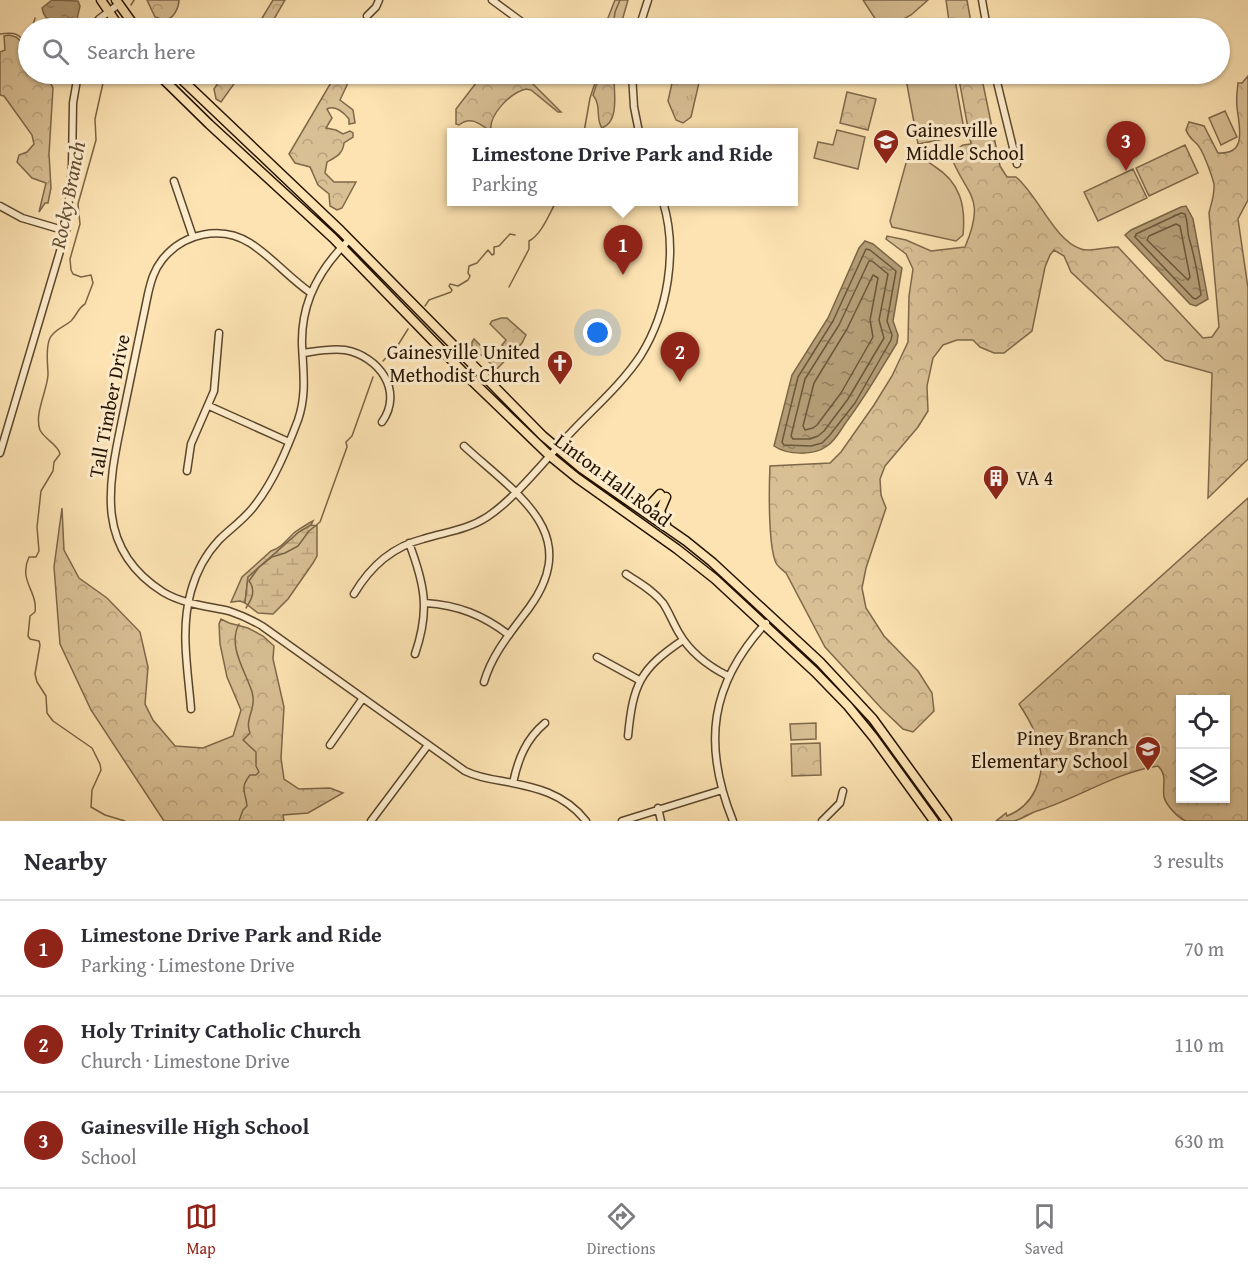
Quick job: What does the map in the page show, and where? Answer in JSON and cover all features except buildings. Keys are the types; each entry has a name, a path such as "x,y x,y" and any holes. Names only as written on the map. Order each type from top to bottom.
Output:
{"main road":[{"path":"100,0 112,18"},
{"path":"117,2 129,18"},
{"name":"Linton Hall Road","path":"168,84 342,247 466,375 550,456 577,478 684,554 728,590 815,672 848,706 893,762 934,821"},
{"name":"Linton Hall Road","path":"186,84 349,240 557,448 581,468 712,562 820,662 868,713 947,821"},
{"path":"629,501 650,505 663,495 661,513 670,530"}],"street":[{"path":"367,16 376,7 378,0"},
{"path":"492,0 501,2 519,18"},
{"path":"642,18 648,0"},
{"path":"982,0 985,18"},
{"path":"101,18 117,2"},
{"path":"0,453 66,231 70,201 73,103 76,84"},
{"path":"633,84 638,128"},
{"path":"997,84 1017,164"},
{"path":"174,181 193,237"},
{"path":"0,206 22,218 66,231"},
{"path":"354,594 380,561 409,543 455,532 476,524 497,510 633,365 654,329 668,279 670,252 664,206"},
{"name":"Tall Timber Drive","path":"311,292 243,240 217,233 193,237 168,253 152,277 109,489 114,527 129,559 164,592 188,602 228,611 256,623 471,775 533,787 554,794 573,807 586,821"},
{"path":"191,709 184,630 188,602 195,579 208,555 261,498 289,442 299,417 304,394 304,317 311,292 320,276 349,240"},
{"path":"187,471 191,444 209,406 215,383 219,333"},
{"path":"303,353 329,349 346,350 374,363 385,378 391,395 391,407 382,422"},
{"path":"209,406 289,442"},
{"path":"464,446 528,506 542,525 549,541 550,561 543,588 492,661 484,682"},
{"path":"409,543 421,579 425,603 424,623 415,654"},
{"path":"626,574 662,602 683,640 700,658 728,675"},
{"path":"425,603 466,609 509,635"},
{"path":"733,821 722,790 716,762 715,731 720,701 728,675 749,642 771,617"},
{"path":"628,736 633,698 639,680 655,661 683,640"},
{"path":"597,657 639,680"},
{"path":"330,745 363,698"},
{"path":"513,783 523,750 534,734 546,723"},
{"path":"371,821 428,744"},
{"path":"622,821 722,790"},
{"path":"822,821 840,803 843,791"},
{"path":"658,808 661,821"}],"green space":[{"path":"147,0 179,0 171,17 155,17"},
{"path":"273,0 285,0 274,18 262,18"},
{"path":"615,0 628,0 623,18 608,18"},
{"path":"863,0 928,0 906,18 875,18"},
{"path":"946,0 967,0 970,18 949,18"},
{"path":"9,35 18,39 18,84 51,84 53,88 49,154 51,188 48,203 45,203 39,212 46,183 32,178 17,162 19,155 27,152 34,144 32,135 4,96 0,95 0,52 5,50 4,36"},
{"path":"1248,76 1248,200 1238,219 1248,288 1248,459 1208,498 1212,373 1165,360 1071,272 1064,256 1054,250 1045,267 1032,331 1004,353 994,353 980,347 973,340 957,340 943,345 933,358 927,386 928,411 918,427 885,466 880,479 881,495 886,508 866,568 862,588 866,608 884,636 918,671 932,693 934,711 913,732 903,729 882,709 825,647 786,573 776,563 770,530 770,466 830,463 841,452 874,405 892,376 908,342 909,296 913,269 906,254 886,239 887,236 906,240 931,251 965,247 974,217 974,206 972,197 950,154 963,145 971,144 960,84 983,84 1000,166 1007,177 1016,177 1024,185 1054,227 1071,244 1085,250 1118,247 1203,338 1212,337 1219,327 1209,213 1214,184 1202,152 1186,130 1189,122 1204,126 1218,153 1234,149 1240,138 1238,83 1242,83"},
{"path":"217,84 234,84 221,102 216,99 214,89"},
{"path":"330,84 347,84 340,100 353,110 355,123 349,124 349,119 345,114 330,108 327,109 332,118 326,128 343,134 350,131 353,133 353,137 344,143 341,153 327,162 325,173 334,182 356,182 342,208 337,210 330,206 329,194 318,185 310,167 295,163 289,154"},
{"path":"475,84 533,84 561,112 531,90 526,89 513,95 501,106 493,119 491,128 486,128 472,121 456,124 456,109"},
{"path":"597,84 614,84 614,112 612,119 602,128 596,99 593,95"},
{"path":"672,84 699,84 691,117 683,123 676,120 668,101"},
{"path":"907,84 956,84 965,135 918,144"},
{"path":"847,92 876,99 868,130 840,123"},
{"path":"1225,111 1237,137 1221,145 1209,118"},
{"path":"837,130 865,137 858,169 814,158 818,142 833,145"},
{"path":"1185,145 1198,173 1149,196 1136,168"},
{"path":"913,158 932,164 950,179 955,187 962,204 964,224 963,235 956,241 892,227 890,221 906,163"},
{"path":"1133,169 1147,198 1098,221 1084,192"},
{"path":"501,318 507,318 526,335 522,343 497,369 472,347 472,342 474,339 491,356 497,350 500,353 505,348 502,345 506,340 490,324"},
{"path":"1248,498 1248,821 1186,821 1173,811 1165,800 1164,777 1158,766 1113,779 1017,820 996,821 1006,813 1007,816 1018,810 1027,802 1039,781 1041,757 1032,726 1019,704"},
{"path":"62,508 64,550 79,578 107,598 140,632 148,667 145,704 153,720 175,746 203,748 233,736 241,710 227,677 220,644 221,619 248,628 263,636 274,646 273,659 284,707 281,758 284,779 299,789 330,788 343,793 308,813 283,815 284,821 164,821 91,710 60,644 54,567"},
{"path":"313,521 248,577 245,603 231,602 242,577 295,532"},
{"path":"311,525 317,526 317,556 313,563 288,599 273,614 258,613 245,603 248,577 299,532"},
{"path":"816,723 816,739 791,740 790,724"},
{"path":"820,743 821,775 792,776 791,744"}],"water":[{"path":"52,0 78,1 80,6 77,18 46,18 42,8"},
{"path":"1186,206 1193,219 1208,299 1196,306 1190,304 1125,235 1131,230"},
{"path":"865,241 873,244 902,268 893,321 898,335 897,343 861,402 830,444 808,453 793,453 779,449 774,446 792,375 828,318 859,248"}],"waterway":[{"name":"Rocky Branch","path":"131,5 134,0"},
{"path":"614,18 620,0"},
{"path":"0,34 10,33 18,36"},
{"name":"Rocky Branch","path":"103,84 95,119 96,140 78,204 80,224 70,259 73,274 81,277 91,275 93,283 85,304 71,321 54,332 48,342 48,375 39,424 42,433 57,447 60,454 41,491 37,527 39,551 36,557 29,557 26,573 35,605 35,612 30,616 28,636 30,639 39,641 40,645 35,674 46,696 47,713 53,721 92,748 100,764 101,770 92,790 91,807 105,815 125,821"},
{"path":"585,128 595,84"},
{"path":"509,287 529,249 529,241 541,229 554,206"},
{"path":"425,306 429,300 451,292 450,284 458,286 468,280 469,266 477,263 488,250 492,255 494,254 494,247 499,246 510,234 515,235"},
{"path":"383,361 398,345 408,329"},
{"path":"246,608 252,594 249,581 259,567 272,557 298,546 309,531 320,522 347,447 346,442 352,436 373,377"},
{"path":"239,624 236,632 236,650 253,698 248,723 250,733 243,740 256,752 256,766 259,772 256,775 250,775 245,784 247,806 239,821"}],"place":[{"name":"Gainesville Middle School","path":"886,165"},
{"name":"Gainesville High School","path":"1126,171"},
{"name":"Limestone Drive Park and Ride","path":"623,275"},
{"name":"Holy Trinity Catholic Church","path":"680,382"},
{"name":"Gainesville United Methodist Church","path":"560,386"},
{"name":"VA 4","path":"996,501"},
{"name":"Piney Branch Elementary School","path":"1148,772"}]}
